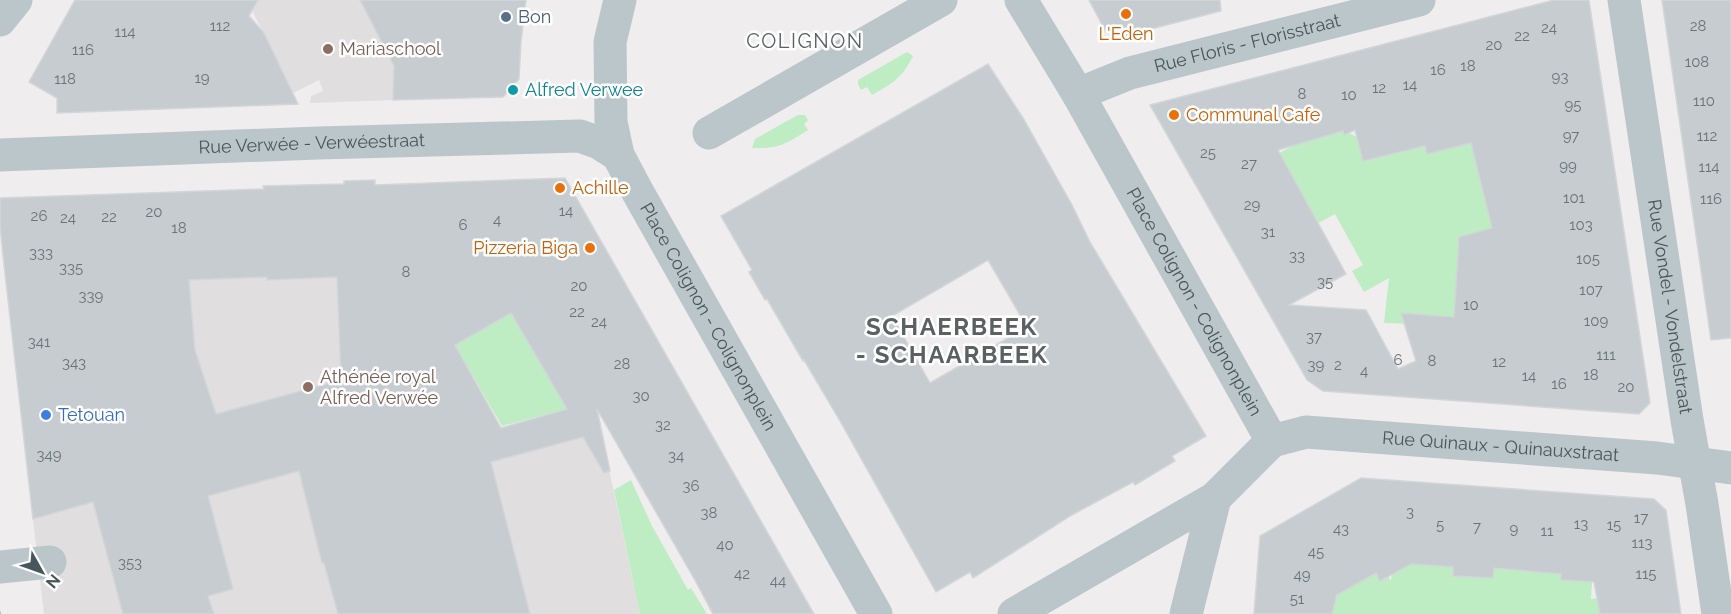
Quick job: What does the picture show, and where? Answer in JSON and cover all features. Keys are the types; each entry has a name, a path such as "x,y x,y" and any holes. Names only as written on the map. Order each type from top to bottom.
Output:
{"street":[{"path":"0,20 16,0"},
{"name":"Place Colignon - Colignonplein","path":"620,0 610,42 611,122 618,154 876,614"},
{"path":"709,133 941,0"},
{"name":"Place Colignon - Colignonplein","path":"1021,0 1078,94 1272,441"},
{"name":"Rue Floris - Florisstraat","path":"1078,94 1130,73 1419,0"},
{"name":"Rue Vondel - Vondelstraat","path":"1624,0 1718,614"},
{"name":"Rue Verwée - Verwéestraat","path":"0,155 561,136 580,136 599,142 618,154"},
{"name":"Rue Quinaux - Quinauxstraat","path":"1272,441 1306,432 1657,458 1731,468"},
{"path":"1014,614 1215,498 1272,441"},
{"path":"1186,614 1215,498"},
{"path":"0,567 50,562"}],"shaded area":[{"name":"Mariaschool","path":"247,0 360,0 394,66 393,100 310,103 311,96 323,91 319,80 293,93"},
{"name":"Athénée royal Alfred Verwée","path":"375,180 375,185 452,340 501,428 591,402 606,455 640,614 214,614 209,597 137,614 44,614 27,469 119,442 182,314 189,280 185,191 263,189 263,186 344,184"}],"green space":[{"path":"907,52 913,56 905,70 896,79 872,95 867,87 861,90 858,80"},
{"path":"798,115 805,115 808,120 804,124 808,130 782,145 752,148 755,139"},
{"path":"1467,125 1484,196 1527,189 1531,220 1459,238 1454,317 1417,324 1384,323 1389,278 1364,292 1352,271 1363,265 1335,214 1311,227 1272,157 1300,142 1343,131 1344,134 1349,133 1359,138 1363,161 1423,139 1427,154 1442,150 1437,132"},
{"path":"515,311 531,348 552,384 560,380 577,406 502,426 452,340 490,325"},
{"path":"631,480 652,526 688,590 691,588 707,614 640,614 614,490"},
{"path":"1393,563 1453,567 1453,576 1493,578 1494,568 1561,574 1561,580 1592,582 1591,599 1597,598 1600,614 1332,614 1338,594 1376,573 1388,576 1391,581"}],"building":[{"path":"75,0 258,0 249,16 264,33 298,104 57,113 57,98 29,82"},
{"path":"360,0 526,0 519,79 503,97 393,100 394,66"},
{"path":"1089,0 1220,0 1221,11 1120,37 1106,32"},
{"path":"1554,0 1589,0 1650,403 1639,414 1323,391 1307,380 1150,105","holes":["1355,130 1363,161 1425,146 1427,154 1471,143 1492,228 1459,237 1454,317 1401,313 1416,361 1398,369 1366,310 1289,305 1346,274 1278,150 1343,131 1344,135"]},
{"path":"1662,0 1731,0 1731,338 1711,340"},
{"path":"988,64 1023,118 1090,242 1206,436 1172,456 1175,461 1135,485 1133,482 1070,516 973,578 970,572 936,592 840,421 767,299 765,300 749,272 752,270 721,216","holes":["988,260 1027,327 930,383 892,316"]},
{"path":"565,178 814,614 713,614 597,409 610,471 604,473 583,437 491,462 530,614 338,614 324,563 322,563 299,471 208,496 233,589 208,596 214,614 123,614 93,502 33,519 4,265 0,198 264,189 263,186 344,184 344,181 375,180 375,185","holes":["267,277 267,280 337,277 341,380 216,414 195,350 189,280","511,313 567,409 501,428 455,345"]},
{"path":"1361,478 1654,499 1666,510 1681,614 1600,614 1594,582 1561,580 1561,574 1494,568 1493,578 1453,576 1453,567 1411,564 1380,581 1376,573 1337,595 1332,614 1254,614 1260,536"}],"place":[{"name":"L'Eden","path":"1126,14"},
{"name":"Bon","path":"506,17"},
{"name":"Mariaschool","path":"328,49"},
{"name":"Alfred Verwee","path":"513,90"},
{"name":"Communal Cafe","path":"1174,115"},
{"name":"Achille","path":"560,188"},
{"name":"Pizzeria Biga","path":"590,248"},
{"name":"Athénée royal Alfred Verwée","path":"308,387"},
{"name":"Tetouan","path":"46,415"}],"district":[{"name":"COLIGNON","path":"805,41"},
{"name":"SCHAERBEEK - SCHAARBEEK","path":"952,341"}]}
